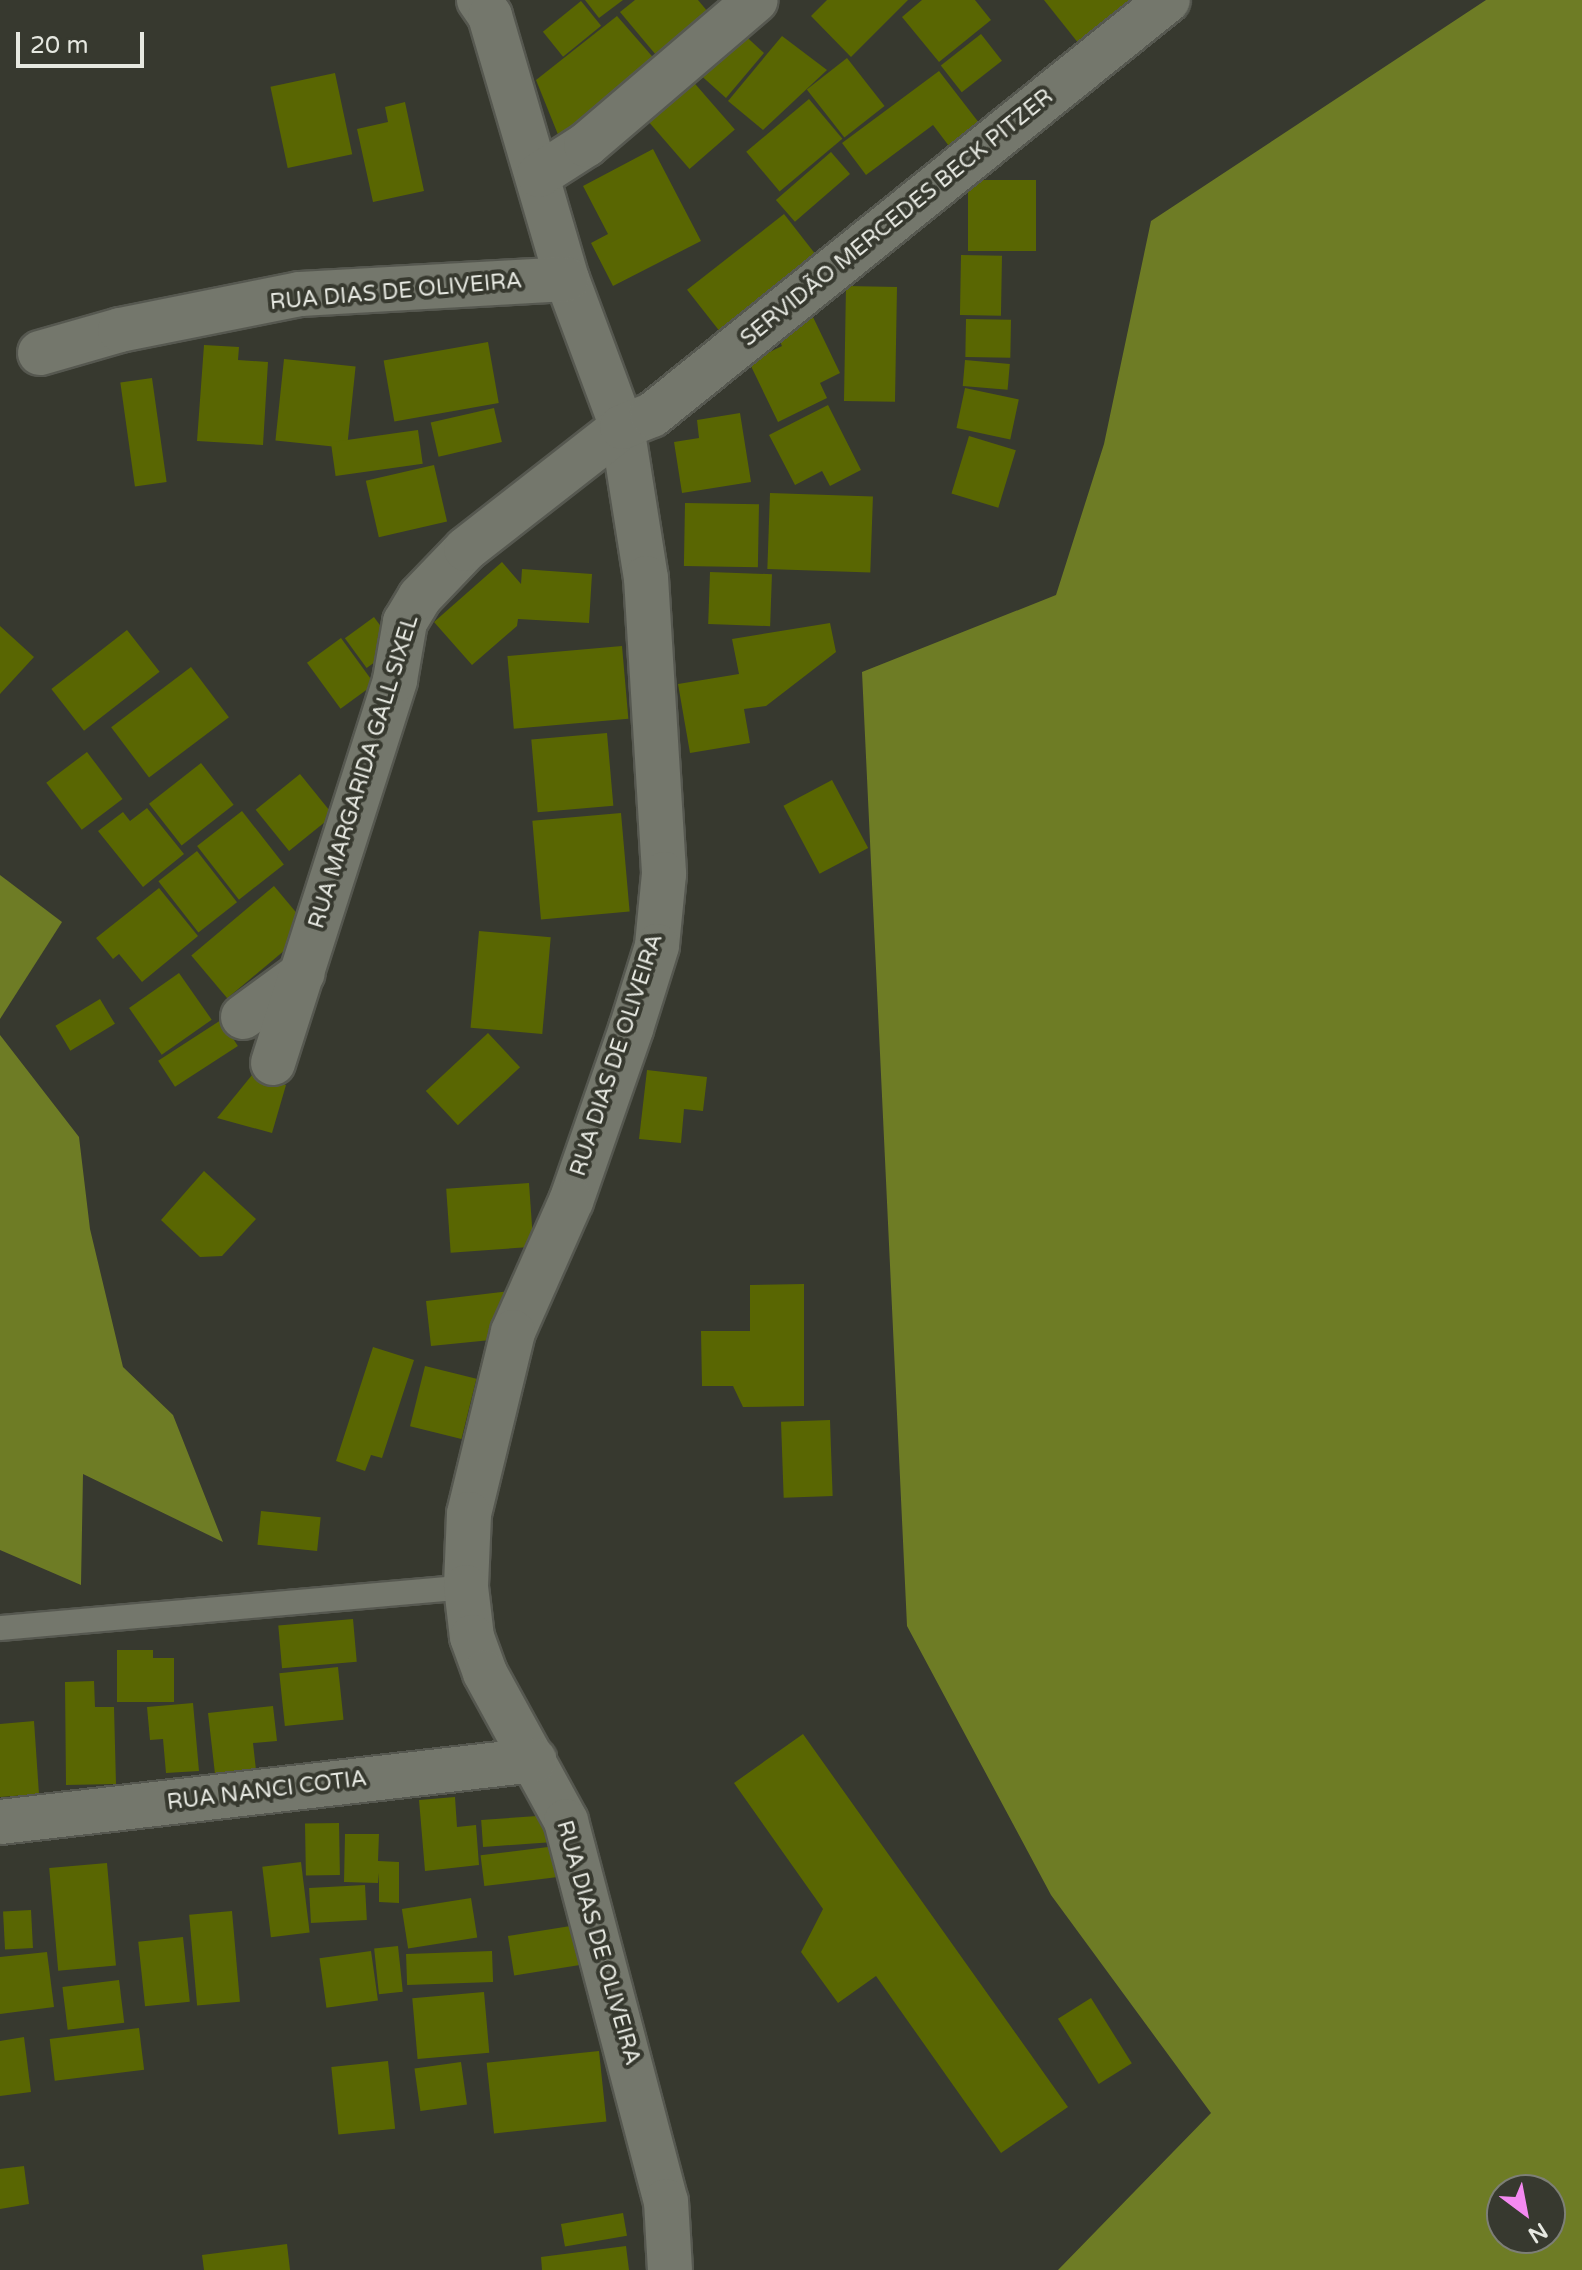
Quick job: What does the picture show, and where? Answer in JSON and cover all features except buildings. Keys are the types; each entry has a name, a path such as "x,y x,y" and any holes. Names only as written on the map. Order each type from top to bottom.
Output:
{"street":[{"name":"RUA DIAS DE OLIVEIRA","path":"479,0 490,16 567,279 622,427 646,578 664,819 657,946 571,1201 513,1332 469,1514 466,1587 472,1637 485,1673 566,1821 666,2201 670,2270"},
{"path":"539,175 586,145 756,0"},
{"name":"SERVIDÃO MERCEDES BECK PITZER","path":"622,427 652,415 1168,0"},
{"name":"RUA DIAS DE OLIVEIRA","path":"40,353 120,330 300,294 567,279"},
{"name":"RUA MARGARIDA GALL SIXEL","path":"273,1063 395,680 405,622 420,597 466,549 622,427"},
{"path":"243,1017 303,973"},
{"name":"RUA NANCI COTIA","path":"0,1822 534,1760"}],"lane":[{"path":"0,1628 466,1587"}],"green space":[{"path":"1486,0 1582,0 1582,2270 1058,2270 1211,2113 1051,1895 907,1626 862,672 1056,595 1104,444 1151,221"},
{"path":"0,875 62,922 0,1019"},
{"path":"0,1035 79,1137 90,1229 123,1367 173,1415 223,1542 83,1474 81,1585 0,1550"}]}
